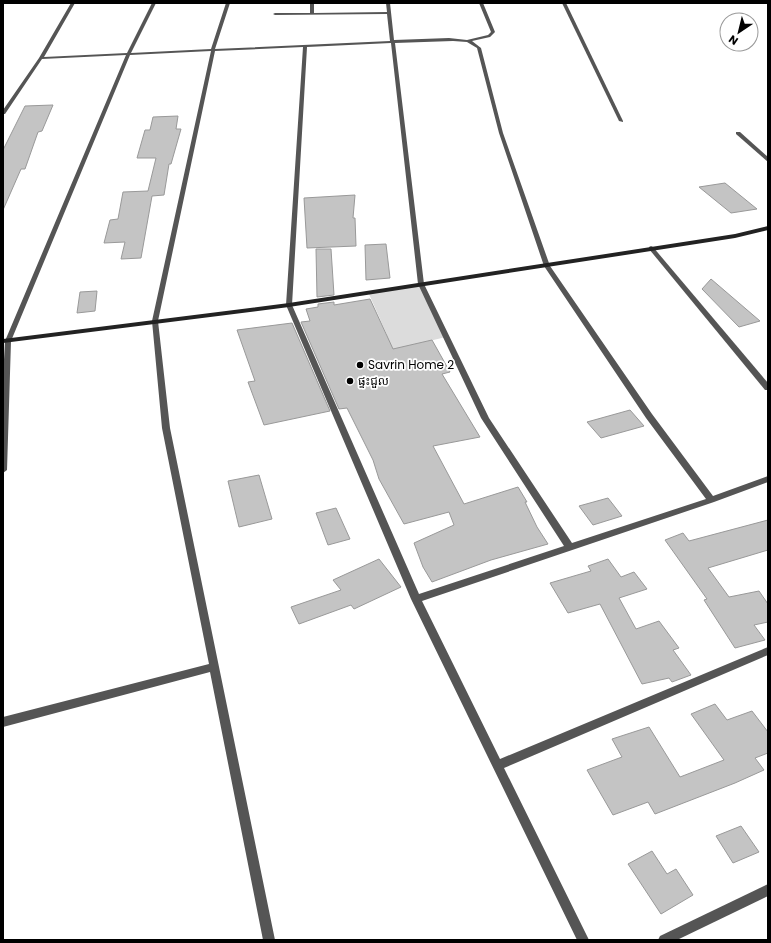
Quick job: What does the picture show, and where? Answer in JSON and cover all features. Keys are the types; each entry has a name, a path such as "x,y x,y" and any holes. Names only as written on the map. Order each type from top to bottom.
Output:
{"street":[{"path":"3,113 41,58 74,3"},
{"path":"3,470 5,341 129,53 154,3"},
{"path":"228,3 213,50 155,321 166,428 269,940"},
{"path":"312,3 312,14"},
{"path":"388,3 421,284 485,418 570,546"},
{"path":"41,58 449,39 468,41 489,36 493,32 481,3"},
{"path":"564,3 621,121"},
{"path":"275,14 389,14"},
{"path":"468,41 478,48 501,133 548,266 649,416 711,500"},
{"path":"305,46 289,305 416,599 583,940"},
{"path":"738,133 768,160"},
{"path":"5,341 289,305 735,236 768,228"},
{"path":"651,248 768,388"},
{"path":"416,599 570,546 711,500 768,479"},
{"path":"498,765 768,652"},
{"path":"3,722 214,667"},
{"path":"664,940 768,890"}],"shaded area":[{"path":"421,284 446,337 387,351 387,335 369,294"}],"building":[{"path":"53,105 42,131 38,132 25,169 21,169 3,210 3,150 25,106"},
{"path":"178,116 176,129 181,129 171,164 169,164 164,195 152,196 141,258 121,259 125,242 104,243 110,220 118,219 123,192 148,191 156,158 137,158 145,130 150,130 153,117"},
{"path":"725,183 757,209 731,213 699,187"},
{"path":"355,195 353,218 355,218 356,246 307,248 304,198"},
{"path":"386,244 390,278 366,280 365,245"},
{"path":"316,249 331,249 334,295 317,297"},
{"path":"711,279 760,321 739,327 702,289"},
{"path":"97,291 95,311 77,313 80,292"},
{"path":"370,299 393,349 432,340 450,372 442,374 480,437 433,446 464,504 518,487 527,502 525,502 537,527 548,544 491,560 432,582 423,567 414,543 454,525 449,512 404,524 379,479 373,460 347,408 339,409 301,322 310,321 306,309 318,307 318,304 334,302 334,305"},
{"path":"292,323 330,411 264,425 248,382 255,381 237,330"},
{"path":"630,410 644,426 601,438 587,422"},
{"path":"259,475 272,519 239,527 228,481"},
{"path":"608,498 622,516 593,525 579,506"},
{"path":"336,508 350,539 328,545 316,513"},
{"path":"768,520 768,550 708,568 729,597 759,591 768,604 768,622 754,625 765,640 735,648 704,600 707,599 665,540 683,533 689,541"},
{"path":"379,559 401,587 354,609 351,605 299,624 291,607 341,590 333,580"},
{"path":"608,559 621,577 634,572 647,589 619,598 636,629 659,621 679,648 673,650 691,675 672,682 669,678 642,684 600,604 568,613 550,583 591,571 588,566"},
{"path":"715,704 727,720 752,711 768,732 768,753 755,758 764,770 655,814 648,802 613,815 587,770 622,757 612,739 649,727 680,777 724,760 691,714"},
{"path":"741,826 759,852 733,863 716,836"},
{"path":"652,851 667,874 676,869 693,895 661,914 628,864"}],"place":[{"name":"Savrin Home 2","path":"360,365"},
{"name":"ផ្ទះជួល","path":"350,381"}]}
